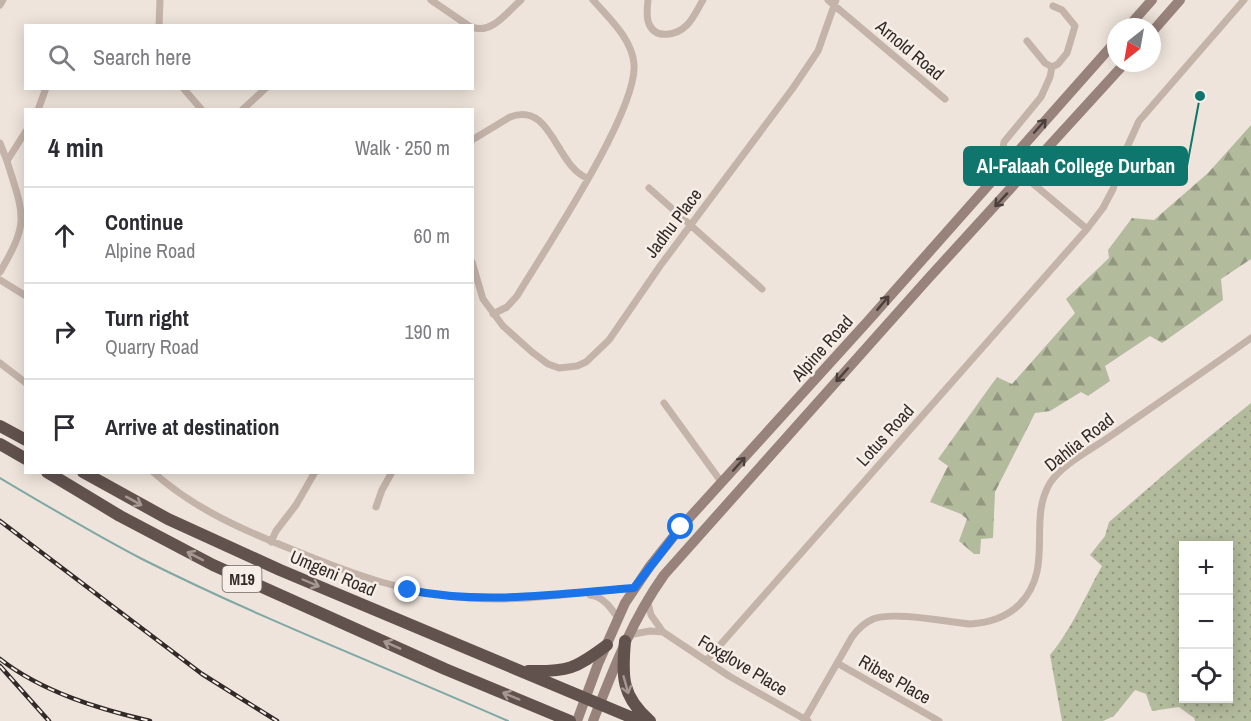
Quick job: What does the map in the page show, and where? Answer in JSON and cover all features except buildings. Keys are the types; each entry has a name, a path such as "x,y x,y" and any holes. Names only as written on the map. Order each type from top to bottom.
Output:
{"highway":[{"path":"0,426 24,439"},
{"path":"0,444 24,458"},
{"name":"M19","path":"50,474 120,516 213,565 446,669 570,721"},
{"name":"Umgeni Road","path":"87,474 178,524 280,570 640,721"},
{"path":"627,638 623,674 625,687 637,710 650,721"},
{"path":"517,670 552,672 570,669 607,645"}],"main road":[{"path":"1136,18 1152,0"},
{"path":"1161,22 1180,0"},
{"name":"Alpine Road","path":"577,721 618,618 634,588 681,527 868,321 1107,51"},
{"name":"Alpine Road","path":"593,721 627,638 647,598 664,574 1117,72"},
{"path":"1060,105 1085,83 1089,82 1100,90"},
{"path":"868,321 877,326 898,312"}],"street":[{"path":"0,5 3,0"},
{"path":"159,24 160,0"},
{"path":"431,0 469,24"},
{"path":"474,27 492,26 521,0"},
{"path":"493,314 507,307 517,296 587,178 616,124 633,82 633,57 626,40 593,0"},
{"path":"648,0 647,16 650,26 664,34 681,30 689,24 703,0"},
{"name":"Arnold Road","path":"828,0 835,3 945,99"},
{"name":"Lotus Road","path":"706,661 1087,230 1113,189 1138,121 1244,0"},
{"name":"Jadhu Place","path":"474,269 483,299 493,314 503,326 548,364 566,368 586,362 609,340 637,297 809,65 818,51 835,3"},
{"path":"1052,67 1058,64 1067,53 1075,29 1074,24 1062,10 1053,6"},
{"path":"1027,41 1045,63 1052,67"},
{"path":"1012,157 1003,148 1006,137 1027,117 1041,97 1052,67"},
{"path":"39,108 45,90"},
{"path":"185,90 200,108"},
{"path":"244,108 264,90"},
{"path":"474,139 510,117 517,114 529,114 543,123 574,171 587,178"},
{"path":"7,161 24,134"},
{"path":"0,143 22,210 22,222 16,243 0,272"},
{"path":"1024,176 1087,230"},
{"path":"649,188 762,289"},
{"path":"0,280 24,295"},
{"name":"Dahlia Road","path":"806,720 855,633 873,620 890,616 970,624 992,621 1010,613 1026,598 1036,580 1040,556 1041,508 1046,490 1052,480 1079,458 1251,338"},
{"path":"0,363 24,381"},
{"path":"664,403 722,483"},
{"path":"155,474 172,489 197,505 271,542 383,583 428,594 495,599 581,594 634,588"},
{"path":"271,542 314,474"},
{"path":"376,507 391,474"},
{"path":"581,594 598,597 608,604 618,618"},
{"name":"Foxglove Place","path":"647,598 651,615 663,632 706,661 806,720"},
{"path":"627,638 650,631 663,632"},
{"name":"Ribes Place","path":"837,663 939,721"}],"green space":[{"path":"1251,125 1251,259 1221,279 1223,300 1162,343 1150,336 1105,366 1110,381 1088,396 1081,392 1050,411 1035,413 995,492 993,538 981,539 980,554 974,554 959,541 967,519 961,514 930,502 948,466 938,459 997,377 1012,384 1075,313 1066,299 1109,258 1108,250 1132,218 1154,220 1208,173"},
{"path":"1251,403 1251,721 1195,721 1179,707 1152,711 1146,694 1135,690 1114,716 1103,721 1062,721 1050,655 1072,623 1102,566 1090,555 1105,536 1109,522"}],"waterway":[{"path":"0,478 106,540 187,581 508,721"}],"railway":[{"path":"0,521 202,674 277,721"},
{"path":"0,659 16,671 52,690 111,711 150,721"},
{"path":"0,666 49,721"}],"place":[{"name":"Al-Falaah College Durban","path":"1200,96"}],"route":[{"path":"408,590 455,597 495,599 581,594 634,588 681,527"}]}
